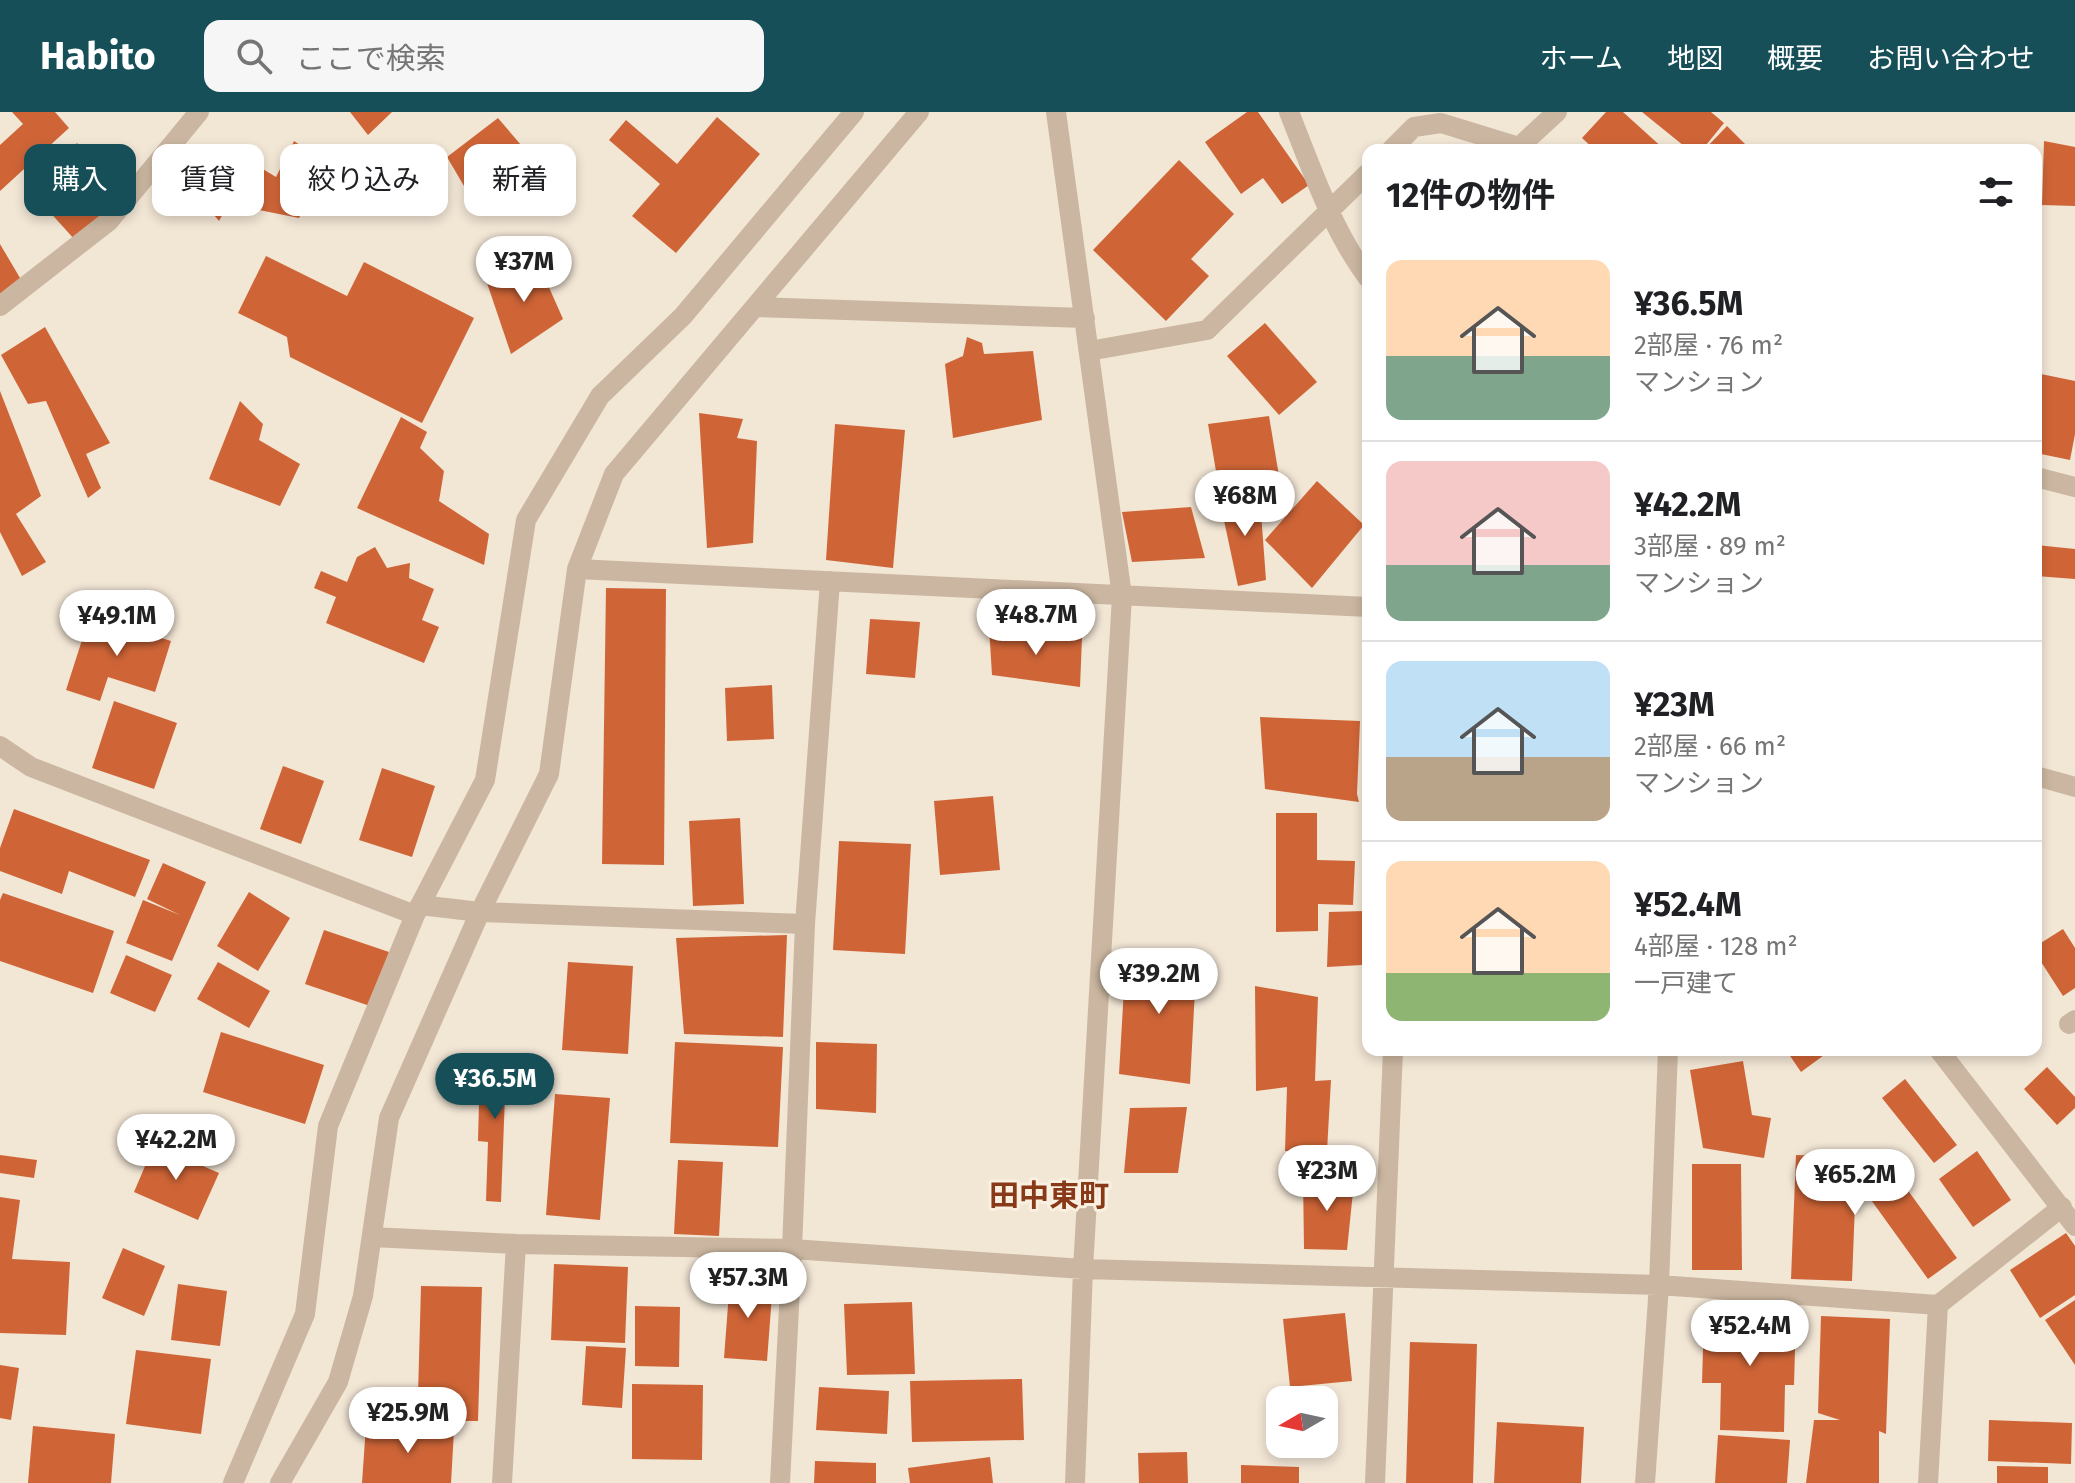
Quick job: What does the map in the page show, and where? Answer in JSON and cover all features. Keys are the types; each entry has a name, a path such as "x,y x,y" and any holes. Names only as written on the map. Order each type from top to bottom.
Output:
{"street":[{"path":"0,306 109,221 199,112"},
{"path":"233,1483 305,1314 328,1126 418,910 485,780 526,520 600,396 683,316 854,112"},
{"path":"280,1483 338,1382 363,1296 389,1118 480,912 549,774 577,569 614,474 919,112"},
{"path":"1056,112 1122,596 1083,1269 1075,1483"},
{"path":"1289,112 1330,211 1362,270"},
{"path":"1525,144 1557,112"},
{"path":"1397,144 1414,127 1441,123 1505,144"},
{"path":"1089,351 1207,330 1362,179"},
{"path":"756,307 1085,318"},
{"path":"2042,479 2075,487"},
{"path":"577,569 1362,607"},
{"path":"780,1483 805,924 830,581"},
{"path":"0,746 31,767 418,910 805,924"},
{"path":"2042,778 2075,787"},
{"path":"1375,1483 1393,1056"},
{"path":"1645,1483 1659,1285 1668,1056"},
{"path":"372,1237 516,1244 792,1249 1083,1269 1659,1285 1938,1305 2071,1219 1944,1056"},
{"path":"502,1483 516,1244"},
{"path":"1928,1483 1938,1305"}],"building":[{"path":"12,112 55,112 69,128 51,144 24,144 24,169 0,191 0,145 23,124"},
{"path":"350,112 392,112 368,135"},
{"path":"1247,112 1258,112 1309,185 1282,204 1263,178 1241,194 1205,142"},
{"path":"1606,112 1623,112 1658,144 1588,144 1582,138"},
{"path":"1642,112 1711,112 1724,123 1707,144 1682,144"},
{"path":"717,117 760,154 676,253 632,216 660,184 609,140 626,120 677,164"},
{"path":"498,118 520,144 464,144"},
{"path":"1727,126 1745,144 1710,144"},
{"path":"2044,141 2075,147 2075,206 2042,205"},
{"path":"464,144 464,186 448,159"},
{"path":"1179,160 1234,214 1191,259 1209,276 1166,321 1093,250"},
{"path":"280,169 280,214 264,211 264,170 276,177"},
{"path":"53,216 102,216 75,240"},
{"path":"0,244 23,283 0,296"},
{"path":"266,256 347,296 364,262 474,318 422,423 290,357 287,337 238,313"},
{"path":"536,258 563,319 511,354 486,280"},
{"path":"1265,323 1317,382 1279,415 1227,356"},
{"path":"45,327 110,443 86,454 101,488 88,498 46,401 28,404 1,355"},
{"path":"967,337 982,343 984,354 1033,351 1042,420 953,438 945,364 963,356"},
{"path":"2042,374 2075,381 2075,434 2070,460 2042,454"},
{"path":"0,391 41,496 16,514 46,562 22,576 0,532"},
{"path":"240,401 263,424 259,440 300,464 280,506 209,479"},
{"path":"699,413 743,419 737,438 757,441 753,543 707,548"},
{"path":"1269,416 1282,494 1220,495 1208,424"},
{"path":"401,417 427,432 420,448 444,471 439,501 489,534 484,565 357,508"},
{"path":"835,424 905,430 893,568 826,560"},
{"path":"1317,481 1362,523 1362,527 1312,588 1265,540"},
{"path":"1219,497 1260,499 1266,580 1238,586"},
{"path":"1191,507 1205,558 1132,562 1122,512"},
{"path":"2042,546 2075,549 2075,579 2042,576"},
{"path":"375,547 387,568 410,563 409,578 434,589 422,620 439,627 424,663 326,623 336,597 314,588 321,571 347,582 357,557"},
{"path":"606,588 666,589 664,865 602,864"},
{"path":"90,615 171,641 155,692 108,677 100,701 66,690"},
{"path":"870,619 920,622 915,678 866,674"},
{"path":"989,627 1082,638 1080,687 992,675"},
{"path":"772,685 774,739 727,741 725,688"},
{"path":"114,701 177,723 154,789 92,768"},
{"path":"1260,717 1360,721 1359,802 1265,789"},
{"path":"283,766 324,781 301,844 260,829"},
{"path":"382,768 435,786 412,857 359,840"},
{"path":"993,796 1000,870 940,875 934,801"},
{"path":"14,809 150,860 135,897 69,871 62,894 0,871 0,848"},
{"path":"1276,813 1317,813 1317,860 1355,861 1353,905 1318,904 1318,931 1276,932"},
{"path":"740,818 744,904 693,906 689,821"},
{"path":"839,841 911,844 905,954 833,950"},
{"path":"163,863 206,882 172,961 126,943 143,900 180,915 147,899"},
{"path":"249,892 290,918 258,971 217,946"},
{"path":"3,893 114,931 93,993 0,961 0,900"},
{"path":"1362,911 1362,965 1327,967 1329,912"},
{"path":"2063,929 2075,948 2075,988 2063,996 2042,963 2042,942"},
{"path":"324,930 389,952 370,1006 305,984"},
{"path":"787,935 783,1037 684,1034 676,938"},
{"path":"1197,952 1190,1084 1119,1074 1126,954"},
{"path":"126,955 172,975 155,1012 110,993"},
{"path":"218,962 270,991 249,1028 197,999"},
{"path":"568,962 633,966 628,1054 562,1050"},
{"path":"1255,986 1318,997 1315,1081 1331,1080 1327,1151 1285,1151 1287,1087 1256,1091"},
{"path":"221,1032 324,1065 305,1124 203,1092"},
{"path":"675,1042 783,1047 778,1147 670,1143"},
{"path":"816,1042 877,1044 876,1113 816,1109"},
{"path":"1790,1056 1823,1056 1801,1072"},
{"path":"1743,1061 1752,1115 1771,1118 1764,1158 1703,1148 1690,1070"},
{"path":"480,1066 518,1067 517,1095 505,1095 501,1202 486,1201 488,1142 478,1141"},
{"path":"2047,1067 2075,1097 2075,1108 2057,1125 2024,1089"},
{"path":"1905,1079 1957,1145 1934,1163 1882,1098"},
{"path":"555,1094 610,1098 600,1220 546,1215"},
{"path":"1187,1107 1178,1173 1124,1173 1130,1108"},
{"path":"154,1145 219,1173 198,1220 134,1192"},
{"path":"1977,1151 2011,1200 1973,1227 1939,1179"},
{"path":"1880,1152 1957,1258 1928,1279 1856,1179 1852,1281 1791,1279 1796,1155 1857,1157 1856,1169"},
{"path":"0,1155 37,1160 34,1178 0,1173"},
{"path":"678,1160 723,1162 719,1236 674,1234"},
{"path":"1692,1164 1741,1164 1742,1270 1692,1270"},
{"path":"1303,1175 1354,1182 1347,1250 1304,1249"},
{"path":"0,1197 20,1200 12,1259 70,1262 66,1335 0,1333"},
{"path":"2066,1233 2075,1246 2075,1295 2040,1318 2010,1270"},
{"path":"123,1248 165,1266 144,1316 102,1298"},
{"path":"554,1264 628,1267 625,1343 551,1340"},
{"path":"730,1279 773,1282 767,1361 724,1358"},
{"path":"178,1284 227,1291 220,1346 171,1340"},
{"path":"421,1286 482,1287 478,1421 436,1421 437,1396 418,1395"},
{"path":"2075,1300 2075,1365 2045,1320"},
{"path":"912,1302 915,1374 847,1375 844,1304"},
{"path":"635,1306 680,1307 679,1367 635,1366"},
{"path":"1345,1313 1352,1381 1290,1386 1283,1319"},
{"path":"1704,1314 1796,1316 1794,1385 1785,1385 1784,1432 1720,1430 1721,1383 1702,1383"},
{"path":"1821,1316 1890,1319 1886,1434 1879,1431 1879,1483 1806,1483 1814,1420 1840,1420 1818,1413"},
{"path":"1410,1342 1477,1344 1473,1483 1406,1483"},
{"path":"586,1346 626,1348 622,1408 582,1405"},
{"path":"136,1350 211,1359 201,1434 126,1424"},
{"path":"0,1365 19,1368 11,1420 0,1418"},
{"path":"1022,1379 1024,1440 912,1442 910,1381"},
{"path":"632,1384 703,1385 702,1460 632,1459"},
{"path":"819,1387 889,1391 887,1434 816,1430"},
{"path":"1989,1420 2072,1423 2071,1464 1988,1461"},
{"path":"1497,1422 1584,1427 1581,1483 1494,1483"},
{"path":"366,1425 454,1430 451,1483 362,1483"},
{"path":"33,1426 115,1434 111,1483 28,1483"},
{"path":"1718,1435 1790,1440 1787,1483 1715,1483"},
{"path":"1187,1452 1188,1483 1139,1483 1138,1453"},
{"path":"990,1457 993,1483 910,1483 908,1468"},
{"path":"815,1461 876,1463 876,1483 814,1483"},
{"path":"1241,1465 1299,1467 1299,1483 1241,1483"},
{"path":"1997,1466 2048,1467 2048,1483 1997,1483"}],"district":[{"name":"田中東町","path":"1049,1196"}]}
